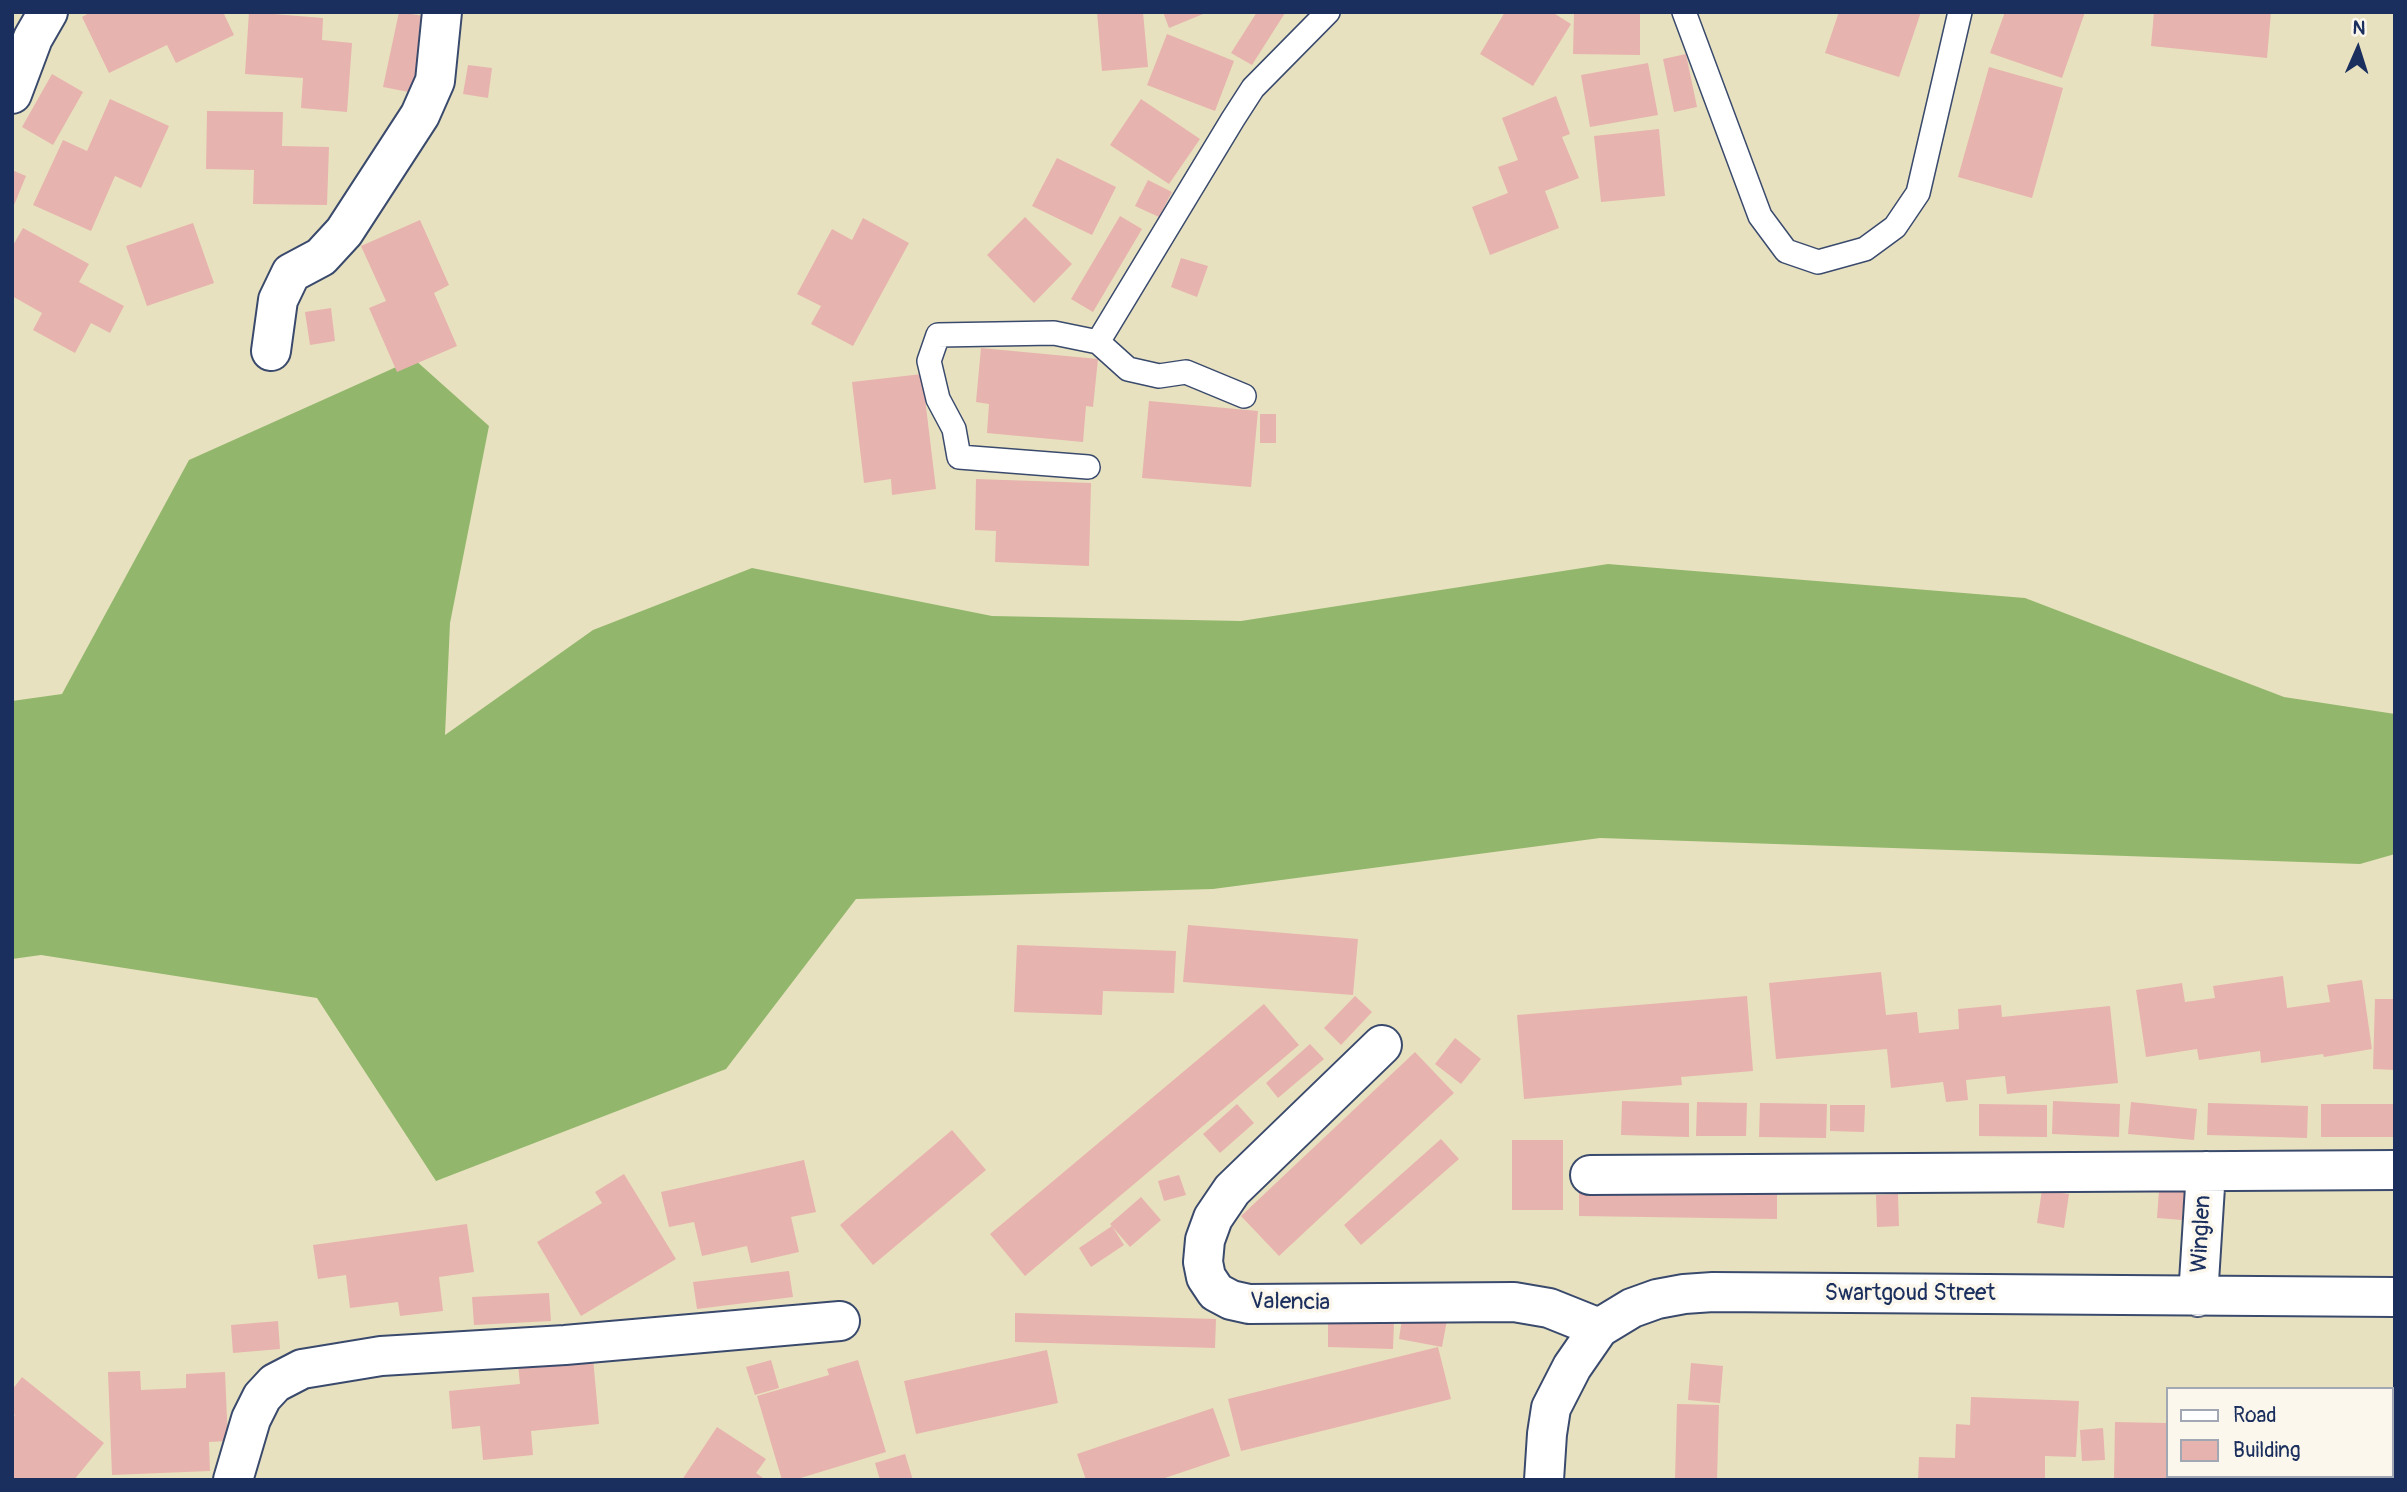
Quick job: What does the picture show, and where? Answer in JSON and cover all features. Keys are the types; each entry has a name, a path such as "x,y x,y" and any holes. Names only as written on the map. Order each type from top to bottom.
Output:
{"street":[{"path":"271,351 278,300 291,274 321,257 344,232 420,115 435,81 442,12"},
{"path":"12,94 31,31"},
{"name":"Valencia","path":"1382,1045 1232,1190 1213,1218 1205,1240 1203,1262 1206,1277 1216,1292 1231,1300 1249,1304 1514,1302 1549,1308 1599,1328"},
{"path":"1590,1175 2395,1170"},
{"name":"Winglen","path":"2198,1297 2206,1171"},
{"name":"Swartgoud Street","path":"1544,1480 1551,1408 1572,1367 1599,1328 1632,1308 1657,1299 1704,1293 2395,1297"},
{"path":"233,1480 251,1419 262,1397 275,1384 302,1369 381,1356 565,1345 840,1321"}],"lane":[{"path":"1098,342 1254,88 1328,12"},
{"path":"1684,12 1760,216 1786,251 1818,262 1865,249 1895,227 1918,193 1960,12"},
{"path":"1088,467 959,457 954,429 938,399 929,361 938,335 1054,332 1098,342 1128,369 1159,376 1186,372 1244,396"}],"green space":[{"path":"414,359 489,426 450,623 445,735 593,630 752,568 992,616 1241,621 1608,564 2025,598 2284,697 2395,714 2395,854 2360,864 1600,838 1213,889 856,899 726,1069 436,1181 317,998 41,955 12,959 12,701 62,694 189,460"}],"building":[{"path":"91,12 223,12 234,35 176,63 167,45 109,73 82,17"},
{"path":"249,12 323,18 322,40 352,43 347,112 301,108 303,78 245,74"},
{"path":"399,12 430,17 414,93 383,87"},
{"path":"1097,12 1143,12 1148,67 1102,71"},
{"path":"1163,12 1208,12 1169,28"},
{"path":"1257,12 1285,13 1252,65 1231,53"},
{"path":"1505,12 1552,12 1571,24 1533,86 1480,54"},
{"path":"1574,12 1640,12 1640,55 1573,54"},
{"path":"1839,12 1921,12 1899,77 1825,53"},
{"path":"2005,12 2085,12 2062,78 1990,53"},
{"path":"2154,12 2271,12 2267,58 2151,46"},
{"path":"1167,34 1234,61 1215,111 1147,85"},
{"path":"1686,54 1697,107 1674,112 1663,59"},
{"path":"1648,63 1658,115 1590,127 1581,75"},
{"path":"468,65 492,68 488,98 463,94"},
{"path":"1989,67 2063,88 2032,198 1958,177"},
{"path":"52,74 83,92 53,145 22,127"},
{"path":"1556,96 1570,134 1562,137 1579,178 1545,191 1559,228 1490,255 1472,207 1508,193 1498,167 1518,160 1502,118"},
{"path":"110,99 169,126 141,188 115,176 91,231 33,205 63,140 87,151"},
{"path":"1141,99 1200,139 1169,184 1110,145"},
{"path":"207,111 283,112 282,146 329,147 327,205 253,204 254,170 206,169"},
{"path":"1659,129 1665,196 1601,202 1594,136"},
{"path":"1057,158 1116,187 1092,235 1032,206"},
{"path":"12,170 26,176 12,210"},
{"path":"1148,180 1172,192 1159,217 1135,206"},
{"path":"1120,216 1142,229 1093,312 1071,299"},
{"path":"1025,217 1072,264 1034,303 987,255"},
{"path":"863,218 909,243 853,346 811,324 821,306 797,294 832,229 852,240"},
{"path":"420,220 449,285 434,293 457,346 397,372 369,308 386,301 361,246"},
{"path":"193,223 214,283 147,306 126,246"},
{"path":"23,228 89,264 79,282 124,306 110,333 91,323 75,353 33,330 42,313 12,296 12,247"},
{"path":"1181,258 1208,266 1197,297 1171,287"},
{"path":"331,308 335,341 310,345 305,312"},
{"path":"981,348 1098,359 1093,407 1086,406 1083,442 987,433 989,404 976,402"},
{"path":"922,374 936,489 892,495 891,479 864,483 852,382"},
{"path":"1149,401 1258,411 1251,487 1142,478"},
{"path":"1260,414 1276,414 1276,443 1260,443"},
{"path":"976,479 1091,483 1089,566 995,562 996,531 975,530"},
{"path":"1188,925 1358,939 1353,995 1183,982"},
{"path":"1017,945 1176,951 1174,993 1103,991 1102,1015 1014,1012"},
{"path":"1881,972 1886,1015 1917,1012 1919,1033 1959,1029 1958,1009 2001,1005 2002,1017 2110,1006 2118,1083 2007,1094 2005,1076 1966,1080 1968,1100 1946,1102 1943,1082 1891,1088 1887,1049 1776,1059 1769,983"},
{"path":"2283,976 2287,1008 2330,1002 2327,985 2362,980 2372,1049 2261,1063 2260,1051 2199,1060 2197,1049 2146,1057 2136,990 2182,983 2185,1002 2215,998 2213,986"},
{"path":"1355,996 1372,1012 1341,1045 1324,1028"},
{"path":"1747,996 1753,1071 1681,1077 1682,1085 1524,1099 1517,1015"},
{"path":"2375,999 2395,999 2395,1070 2373,1069"},
{"path":"1264,1004 1299,1045 1025,1276 990,1234"},
{"path":"1455,1038 1481,1059 1461,1084 1435,1064"},
{"path":"1310,1044 1324,1059 1278,1098 1266,1083"},
{"path":"1415,1052 1454,1093 1279,1256 1241,1216"},
{"path":"1622,1101 1689,1103 1689,1137 1621,1135"},
{"path":"2053,1101 2120,1104 2119,1137 2052,1134"},
{"path":"1697,1102 1747,1103 1746,1136 1696,1136"},
{"path":"2131,1102 2197,1109 2194,1140 2128,1134"},
{"path":"1760,1103 1827,1104 1826,1138 1759,1137"},
{"path":"2208,1103 2308,1106 2307,1138 2207,1135"},
{"path":"1237,1104 1254,1123 1220,1153 1203,1134"},
{"path":"1979,1104 2047,1105 2047,1137 1979,1136"},
{"path":"2321,1104 2395,1104 2395,1137 2321,1137"},
{"path":"1830,1105 1865,1105 1864,1132 1830,1131"},
{"path":"952,1130 986,1170 873,1265 840,1225"},
{"path":"1441,1139 1459,1159 1361,1245 1344,1225"},
{"path":"1512,1140 1563,1140 1563,1210 1512,1210"},
{"path":"804,1160 816,1212 791,1217 799,1252 751,1263 747,1246 702,1256 694,1222 669,1227 661,1192"},
{"path":"624,1174 676,1259 581,1316 537,1242 602,1203 595,1192"},
{"path":"1179,1175 1186,1195 1164,1201 1158,1181"},
{"path":"1579,1184 1777,1185 1777,1219 1579,1216"},
{"path":"2042,1190 2069,1194 2064,1228 2037,1223"},
{"path":"2159,1190 2184,1192 2182,1220 2157,1218"},
{"path":"1898,1194 1899,1226 1877,1227 1876,1195"},
{"path":"1141,1197 1161,1220 1130,1247 1110,1224"},
{"path":"467,1224 474,1272 439,1277 443,1311 400,1316 398,1302 350,1308 346,1275 318,1279 313,1245"},
{"path":"1112,1226 1124,1245 1091,1267 1079,1248"},
{"path":"789,1271 793,1297 697,1309 693,1282"},
{"path":"549,1293 551,1321 474,1325 472,1297"},
{"path":"1403,1312 1447,1320 1442,1347 1399,1339"},
{"path":"1015,1313 1216,1319 1215,1348 1015,1342"},
{"path":"1328,1319 1394,1321 1393,1349 1328,1347"},
{"path":"278,1321 280,1349 233,1353 231,1325"},
{"path":"1438,1347 1451,1399 1241,1451 1228,1399"},
{"path":"1047,1350 1058,1403 916,1434 904,1381"},
{"path":"593,1358 599,1424 531,1431 533,1455 483,1460 480,1426 452,1429 449,1391 520,1384 518,1365"},
{"path":"771,1360 779,1388 755,1395 746,1367"},
{"path":"858,1360 886,1452 794,1480 782,1480 757,1396 829,1375 827,1369"},
{"path":"1691,1363 1723,1366 1720,1403 1688,1400"},
{"path":"140,1371 141,1390 186,1388 186,1374 225,1372 228,1441 209,1442 210,1471 112,1475 108,1372"},
{"path":"22,1377 104,1443 74,1480 12,1480 12,1418 15,1415 12,1412 12,1390"},
{"path":"1971,1397 2079,1401 2076,1457 2045,1456 2045,1480 1918,1480 1919,1457 1955,1458 1956,1424 1970,1425"},
{"path":"1677,1404 1719,1405 1717,1480 1675,1480"},
{"path":"1213,1408 1230,1456 1159,1480 1086,1480 1077,1454"},
{"path":"2115,1422 2166,1423 2166,1478 2192,1478 2192,1480 2114,1480"},
{"path":"717,1427 766,1459 756,1473 766,1480 682,1480"},
{"path":"2103,1428 2105,1460 2082,1461 2080,1430"},
{"path":"905,1454 913,1480 880,1480 875,1463"}]}
